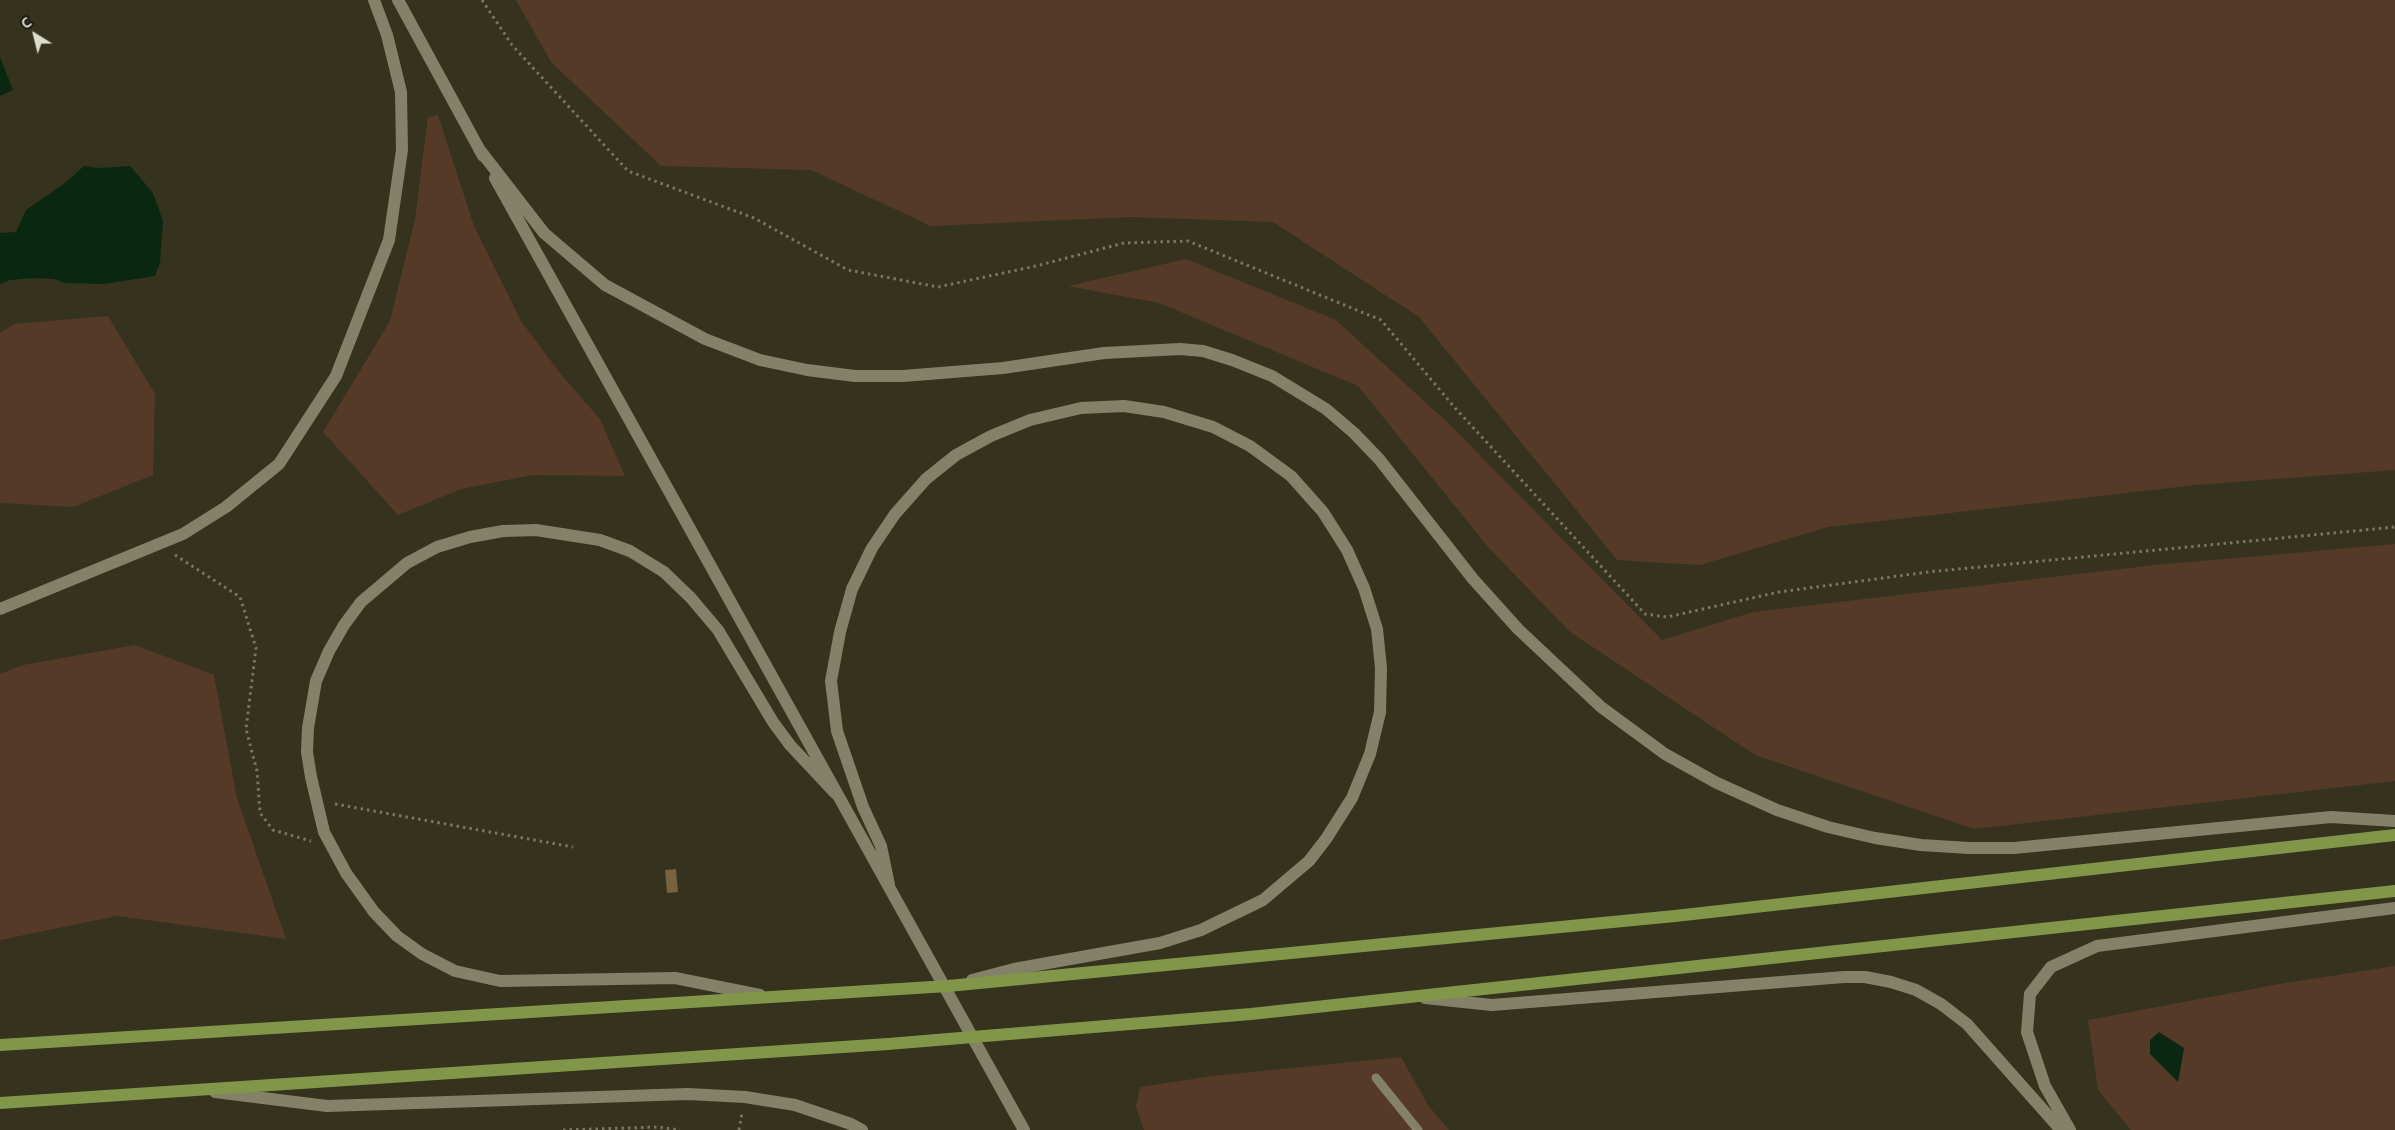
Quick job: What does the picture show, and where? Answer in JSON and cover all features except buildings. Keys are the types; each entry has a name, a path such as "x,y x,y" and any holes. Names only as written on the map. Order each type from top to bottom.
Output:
{"main road":[{"path":"0,609 183,534 226,507 279,464 336,376 389,240 402,150 401,92 387,35 374,0"},
{"path":"398,0 835,793 891,888 1024,1130"},
{"path":"479,149 544,233 605,285 705,339 760,360 807,370 855,376 903,376 1003,368 1104,353 1180,349 1202,352 1232,360 1272,376 1326,409 1373,452 1479,586 1518,630 1601,707 1665,754 1717,783 1777,810 1828,827 1875,838 1921,845 1969,848 2014,848 2332,817 2395,821"},
{"path":"891,888 881,846 863,807 836,731 831,681 840,632 852,589 872,548 894,514 926,479 956,455 991,436 1030,420 1081,408 1124,406 1164,412 1213,427 1250,446 1291,476 1323,512 1347,550 1364,588 1377,630 1381,668 1380,712 1370,754 1352,798 1326,840 1309,861 1262,900 1200,930 1160,943 1014,969 948,986"},
{"path":"767,997 675,978 500,982 455,971 422,954 397,936 359,893 331,846 316,800 307,752 308,728 316,681 344,625 361,602 407,563 437,547 470,537 503,531 536,530 600,540 630,551 664,572 691,598 718,630 773,722 790,745 835,793"},
{"path":"0,1044 948,986 1675,916 2395,835"},
{"path":"0,1102 888,1044 1251,1014 1405,996 2395,892"},
{"path":"2070,1130 2045,1086 2027,1032 2030,994 2051,967 2097,946 2395,908"},
{"path":"1405,996 1492,1005 1844,977 1865,977 1892,982 1916,990 1941,1004 1967,1024 2061,1130"},
{"path":"190,1089 327,1106 678,1094 745,1097 795,1105 852,1124 862,1130"}],"lane":[{"path":"1376,1078 1418,1130"}],"path":[{"path":"482,0 512,45 628,171 754,218 848,270 938,287 1036,266 1124,243 1188,241 1382,320 1456,409 1645,614 1667,617 1779,592 1928,572 2395,527"},
{"path":"158,544 240,597 256,648 246,729 258,771 260,813 273,830 331,846"},
{"path":"316,800 573,847"},
{"path":"563,1130 658,1127 680,1130"}],"shaded area":[{"path":"516,0 2395,0 2395,470 2196,485 1828,527 1700,565 1617,560 1419,317 1273,222 1132,217 931,226 811,170 661,166 551,62"},
{"path":"0,57 13,90 0,96"},
{"path":"438,115 474,226 521,321 563,377 600,419 625,476 533,475 461,489 398,515 323,432 390,321 415,219 428,117"},
{"path":"84,166 98,168 130,166 153,193 163,221 160,263 155,276 104,284 66,283 54,279 33,278 10,280 0,284 0,233 16,232 26,210 65,183"},
{"path":"1186,259 1336,320 1448,423 1662,640 1753,612 2155,565 2395,544 2395,781 1974,829 1755,755 1570,632 1488,547 1358,386 1159,303 1068,286"},
{"path":"108,316 155,394 153,475 73,507 0,503 0,333 14,324"},
{"path":"135,645 214,675 237,798 286,939 117,916 0,940 0,674 23,665"},
{"path":"2395,966 2395,1130 2131,1130 2098,1090 2088,1020 2279,984"},
{"path":"2159,1032 2184,1048 2178,1082 2150,1054 2150,1040"},
{"path":"1401,1057 1428,1105 1449,1130 1144,1130 1136,1107 1140,1087 1212,1076"}]}
